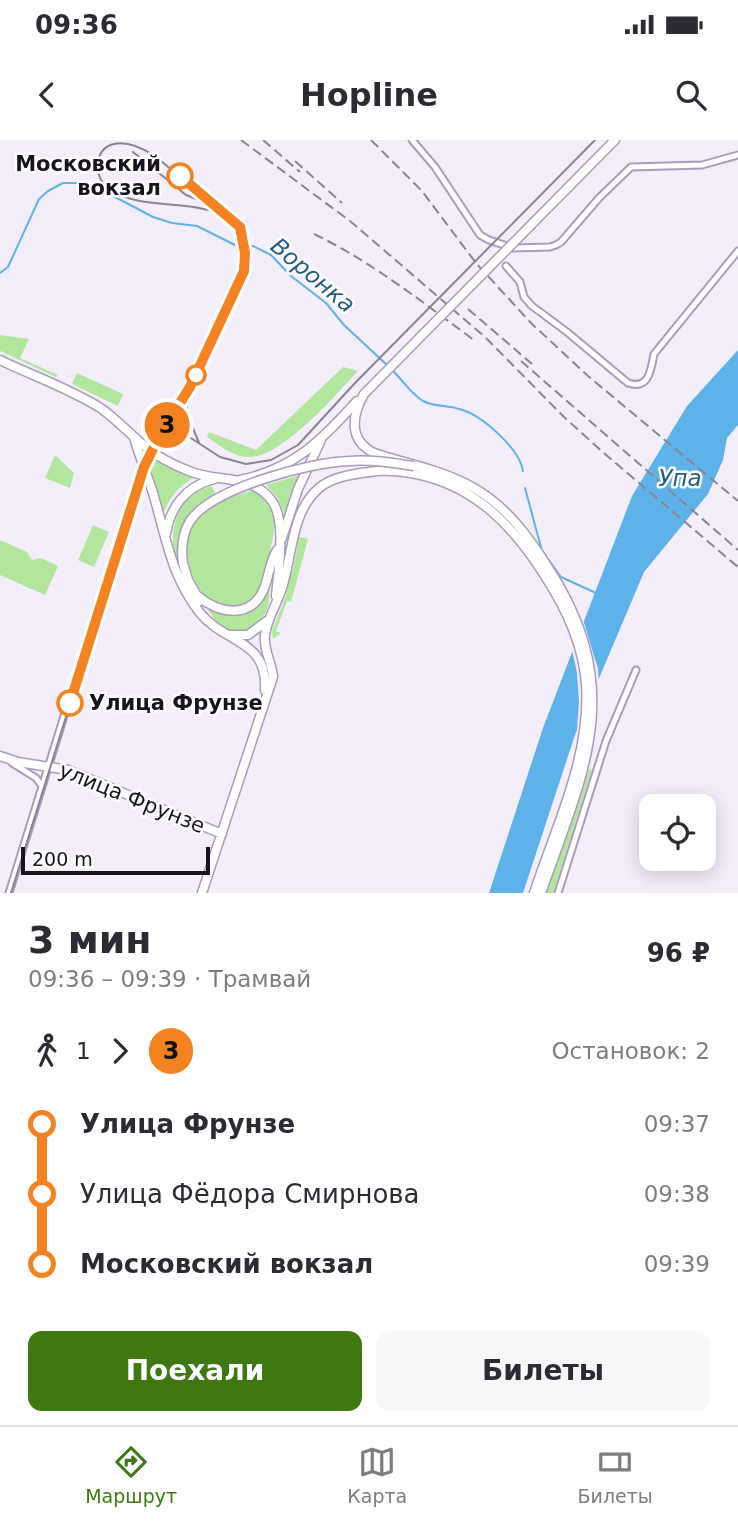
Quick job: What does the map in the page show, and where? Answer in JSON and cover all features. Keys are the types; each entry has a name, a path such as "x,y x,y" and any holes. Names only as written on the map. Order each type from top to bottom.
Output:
{"main road":[{"path":"239,480 281,467 321,440 615,140"},
{"path":"0,360 93,404 113,417 150,450 187,470 217,478 239,480 262,491 275,507 279,523 275,606"},
{"path":"364,394 355,414 355,433 365,448 460,481 510,515 564,591 582,632 593,686 592,723 541,893"},
{"path":"134,437 178,579 196,607 213,626 249,647 261,663 265,676 264,702"},
{"path":"198,596 223,611 236,611 250,606 262,593 298,489 321,440"},
{"path":"143,464 150,450"},
{"path":"213,626 188,580 183,563 183,539 189,522 199,511 214,500 280,474 319,464 367,460 414,466"},
{"path":"202,893 273,677 265,637 282,588 294,534 306,505 318,488 338,478 382,470 428,477 447,483 471,495 497,514 519,538 557,594 575,632 586,684 582,745 576,781 534,893"},
{"path":"165,537 170,515 184,495 202,482 217,478"},
{"path":"230,635 248,635 270,618"},
{"name":"улица Фрунзе","path":"0,756 18,762 68,770 222,834"}],"street":[{"path":"412,140 435,167 480,235 513,248 550,247 561,242 599,198 631,167 702,165 738,155"},
{"path":"506,266 520,282 524,297 531,306 628,383 639,385 645,382 650,374 654,354 738,251"},
{"path":"9,893 143,464"},
{"path":"558,893 606,741 636,670"},
{"path":"0,756 24,770 43,786"}],"green space":[{"path":"0,335 29,339 20,358 58,375 56,377 0,351"},
{"path":"343,367 358,371 322,410 275,448 260,455 246,457 226,450 207,437 209,432 256,450"},
{"path":"77,373 123,394 118,406 72,384"},
{"path":"55,455 74,473 70,488 45,478"},
{"path":"152,457 193,478 175,493 163,514 148,463"},
{"path":"300,475 285,515 277,497 266,485"},
{"path":"212,486 215,494 197,507 181,530 176,562 173,537 177,515 190,497"},
{"path":"253,490 270,508 274,522 267,570 259,593 245,606 229,609 213,602 200,589 190,571 187,551 191,531 209,508"},
{"path":"93,525 109,532 94,567 78,560"},
{"path":"299,537 308,539 291,602 287,601 276,631 281,633 273,639 272,631 286,596"},
{"path":"0,540 27,552 32,560 41,558 58,566 45,595 0,575"},
{"path":"270,583 269,602 265,613 256,625 242,632 228,631 207,608 226,615 238,614"},
{"path":"589,769 592,770 553,893 546,893"}],"water":[{"name":"Упа","path":"738,350 738,425 727,438 723,460 708,494 644,572 575,735 523,893 489,893 543,728 632,496 687,406"}],"pier":[{"path":"582,616 598,669 599,686 576,743 579,702 571,645"}],"waterway":[{"name":"Воронка","path":"0,273 8,267 39,199 63,183 80,183 98,188 153,217 197,226 235,245 253,246 271,255 291,276 326,303 344,325 388,366"},
{"name":"Воронка","path":"392,370 423,401 468,412 488,425 515,453 523,471"},
{"name":"Воронка","path":"525,488 542,551 561,577 596,593"}],"tram line":[{"path":"160,435 168,431 180,431 220,457 246,464 271,460 298,445 355,383 595,140"},
{"path":"11,893 144,467 190,387 244,272 245,253 240,227 155,156 136,146 119,143 107,147 99,156 98,170 102,182 119,195 133,200 193,207 221,215"},
{"path":"133,152 186,195 204,202"},
{"name":"3","path":"70,703 144,467 190,387 246,262 240,227 180,176"},
{"path":"185,393 188,416 199,443"}],"railway":[{"path":"241,140 350,221 485,337 564,417 605,454 738,567"},
{"path":"263,140 300,172"},
{"path":"371,140 422,191 476,263 531,323 588,376 738,501"},
{"path":"295,161 342,203"},
{"path":"314,234 376,270 474,340"},
{"path":"468,309 532,364"},
{"path":"521,361 738,550"}],"place":[{"name":"Московский вокзал","path":"180,176"},
{"name":"Улица Фрунзе","path":"70,703"}]}
